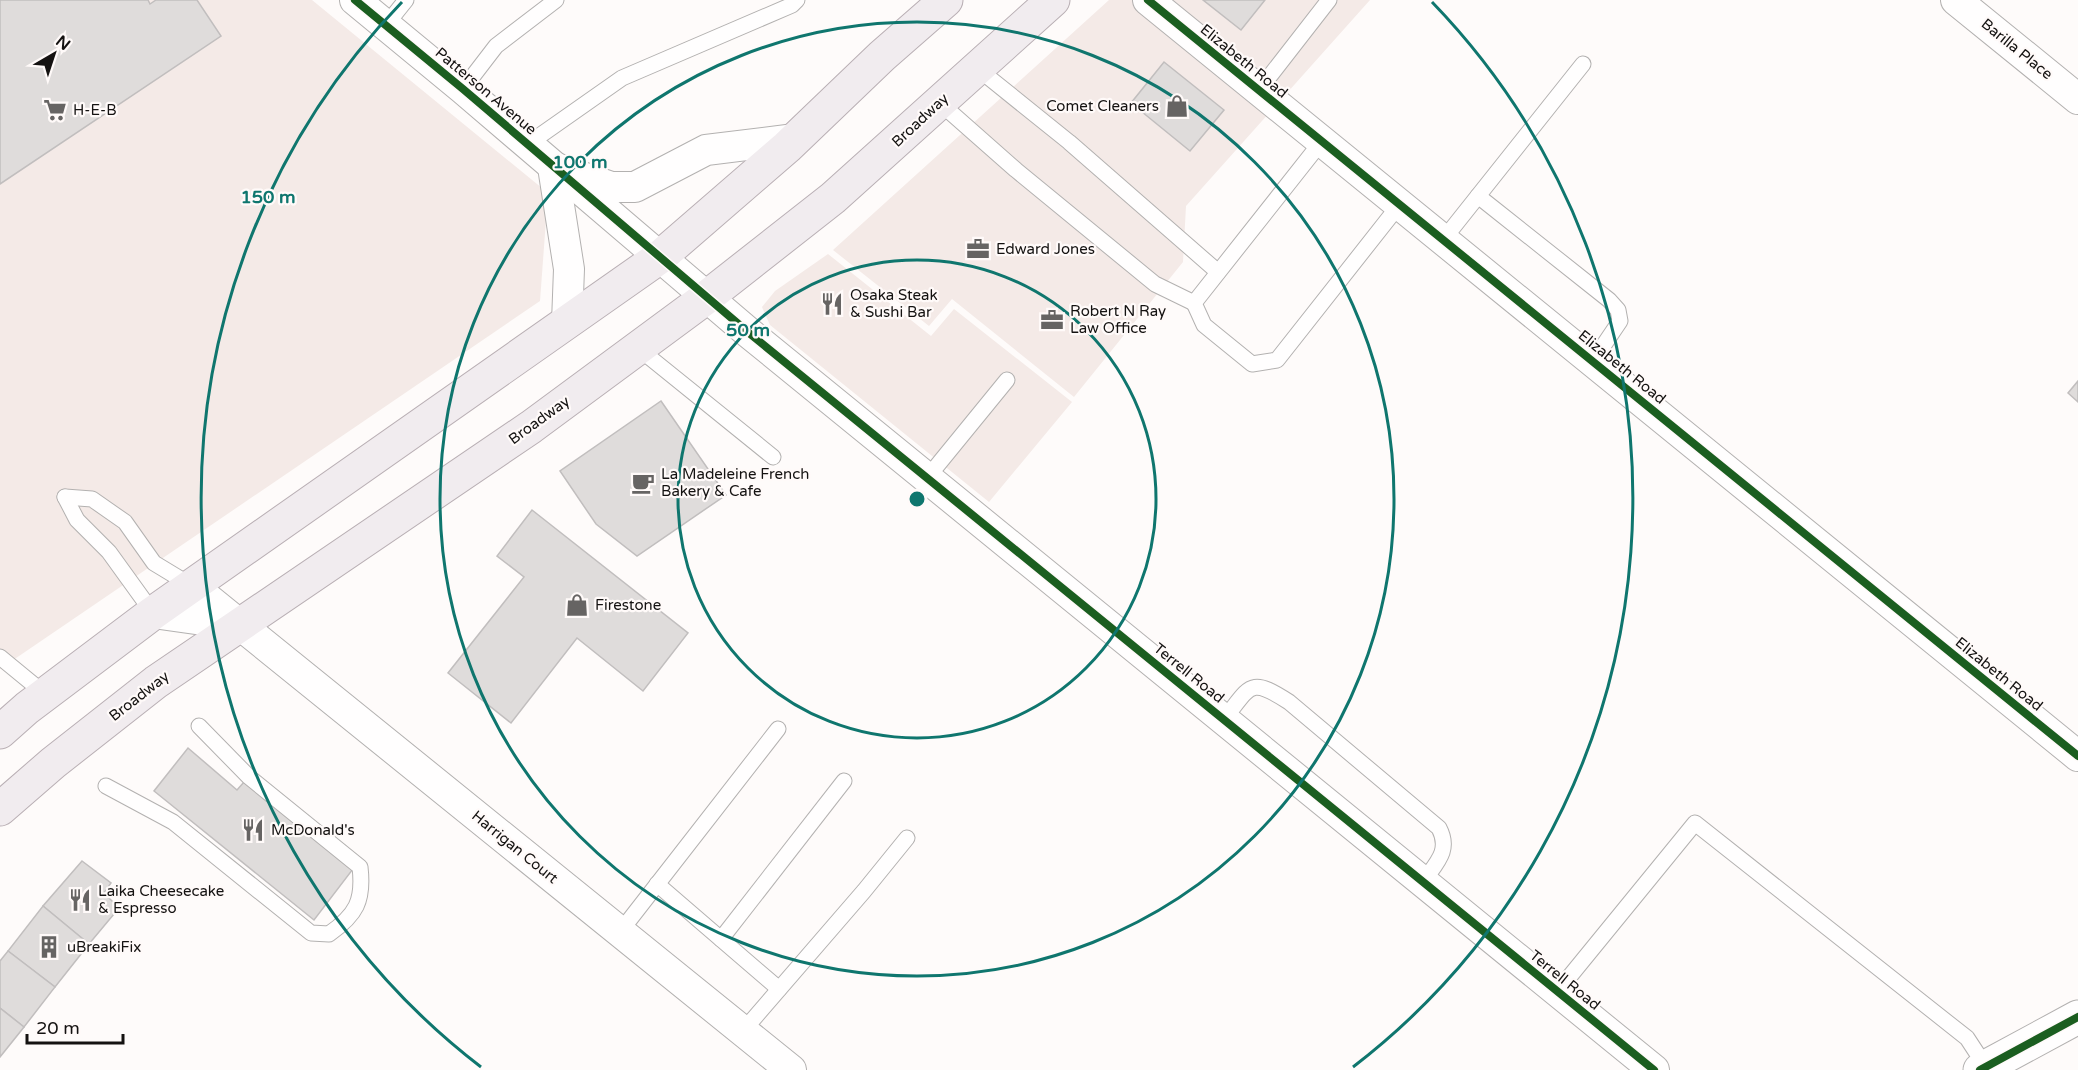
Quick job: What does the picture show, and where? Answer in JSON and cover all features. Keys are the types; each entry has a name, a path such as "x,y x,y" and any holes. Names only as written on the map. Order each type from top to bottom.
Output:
{"main road":[{"path":"0,732 45,694 153,613 660,257 795,139 882,56 946,0"},
{"name":"Broadway","path":"0,809 53,763 156,682 531,427 707,297 833,198 1053,0"}],"street":[{"name":"Patterson Avenue","path":"356,0 707,297"},
{"name":"Elizabeth Road","path":"1148,0 2078,756"},
{"name":"Barilla Place","path":"1956,0 2078,99"},
{"path":"567,322 569,268 553,167 611,187 635,187 706,150 795,139"},
{"name":"Terrell Road","path":"707,297 1654,1070"},
{"name":"Harrigan Court","path":"192,586 791,1070"},
{"path":"153,613 238,625"},
{"path":"1983,1068 2078,1017"}],"lane":[{"path":"386,25 406,0"},
{"path":"463,89 496,46 556,0"},
{"path":"528,144 622,78 792,5 797,0"},
{"path":"1259,90 1329,0"},
{"path":"1443,240 1583,64"},
{"path":"977,68 1069,142 1218,272"},
{"path":"940,103 1016,170 1155,284 1194,303 1204,325 1252,364 1276,360 1400,204"},
{"path":"1194,303 1322,141"},
{"path":"1478,196 1609,300 1618,310 1620,321 1593,361"},
{"path":"638,348 773,457"},
{"path":"927,478 1007,380"},
{"path":"153,613 109,552 77,520 65,497 92,499 108,510 124,522 154,562 192,586"},
{"path":"0,657 45,694"},
{"path":"1224,720 1248,689 1258,686 1289,702 1439,828 1445,838 1442,855 1423,882"},
{"path":"106,786 173,822 311,933 329,934 342,925 357,906 362,885 360,867 249,777 199,726"},
{"path":"620,932 778,729"},
{"path":"721,939 844,781"},
{"path":"1557,992 1695,822 1967,1038 1983,1068"},
{"path":"743,1031 907,838"},
{"path":"657,884 779,989"}],"shaded area":[{"path":"0,0 312,0 548,193 540,301 0,669"},
{"path":"1109,0 1370,0 1186,206 1183,262 1074,397 952,299 929,326 833,250"},
{"path":"828,254 931,336 954,309 1072,402 989,502 770,325 762,307 775,291"}],"building":[{"name":"H-E-B","path":"0,0 148,0 150,4 156,0 197,0 221,36 0,184"},
{"path":"1203,0 1265,0 1241,30"},
{"name":"Comet Cleaners","path":"1164,62 1224,110 1190,151 1131,103"},
{"path":"2078,381 2078,402 2068,393"},
{"name":"La Madeleine French Bakery & Cafe","path":"661,401 726,495 637,556 596,524 560,471"},
{"name":"Firestone","path":"532,510 688,633 643,691 577,638 511,723 448,673 524,577 497,556"},
{"name":"McDonald's","path":"188,748 237,790 244,782 353,869 314,920 154,791"},
{"name":"Laika Cheesecake & Espresso","path":"82,861 111,883 104,893 119,908 89,944 43,906"},
{"name":"uBreakiFix","path":"43,906 89,944 55,987 8,951"},
{"path":"8,951 55,987 24,1027 0,1008 0,961"},
{"path":"0,1008 24,1027 0,1057"}],"cycle path":[{"path":"355,0 749,333 1654,1070"},
{"path":"1148,0 2078,756"},
{"path":"1980,1070 2078,1017"}],"place":[{"name":"Comet Cleaners","path":"1177,106"},
{"name":"H-E-B","path":"55,110"},
{"name":"Edward Jones","path":"978,249"},
{"name":"Osaka Steak & Sushi Bar","path":"832,304"},
{"name":"Robert N Ray Law Office","path":"1052,320"},
{"name":"La Madeleine French Bakery & Cafe","path":"643,483"},
{"name":"Firestone","path":"577,605"},
{"name":"McDonald's","path":"253,830"},
{"name":"Laika Cheesecake & Espresso","path":"80,900"},
{"name":"uBreakiFix","path":"49,947"}]}
